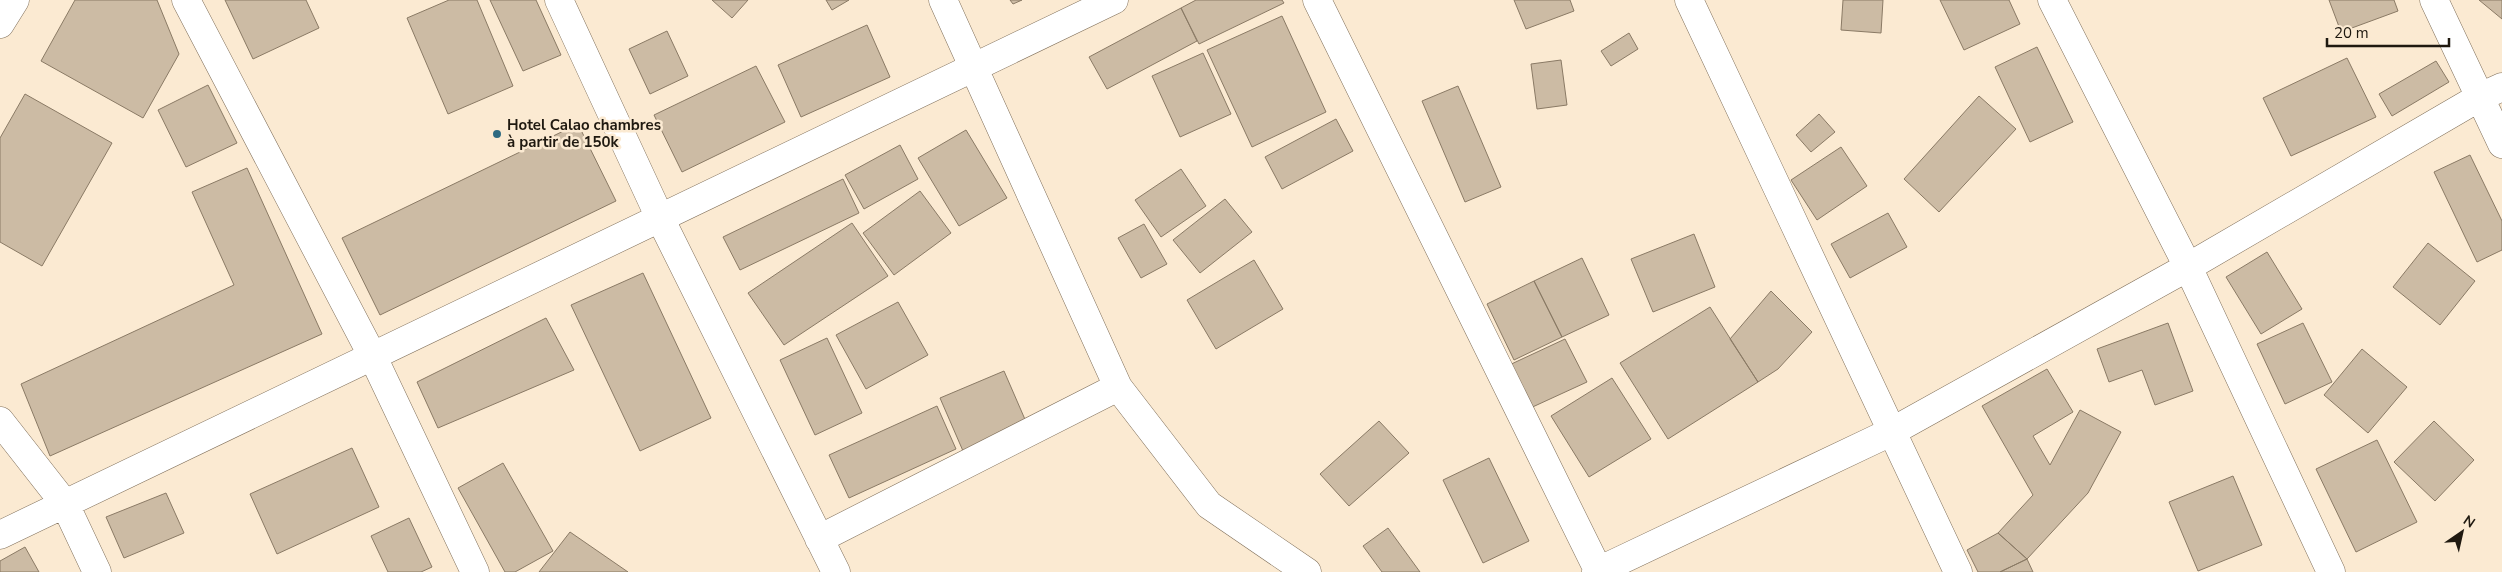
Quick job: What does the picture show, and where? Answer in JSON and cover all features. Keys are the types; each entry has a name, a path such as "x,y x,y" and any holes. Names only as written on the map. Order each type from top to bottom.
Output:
{"street":[{"path":"0,24 15,0"},
{"path":"186,0 373,356 475,572"},
{"path":"559,0 660,218 836,572"},
{"path":"943,0 1118,387 1210,505 1306,572"},
{"path":"0,536 1114,0"},
{"path":"1316,0 1598,572 1891,432 2188,268 2491,92"},
{"path":"1689,0 1958,572"},
{"path":"2052,0 2188,268 2331,572"},
{"path":"2434,0 2491,92 2502,144"},
{"path":"819,539 1118,387"},
{"path":"0,421 65,504 97,572"}],"building":[{"path":"75,0 157,0 179,54 143,118 41,61"},
{"path":"225,0 306,0 319,28 253,59"},
{"path":"449,0 477,0 513,86 448,114 407,18"},
{"path":"490,0 536,0 561,55 523,71"},
{"path":"712,0 748,0 732,18"},
{"path":"826,0 849,0 832,10"},
{"path":"1010,0 1022,0 1013,4"},
{"path":"1196,0 1282,0 1284,3 1199,44 1181,8"},
{"path":"1514,0 1570,0 1574,11 1526,29"},
{"path":"1843,0 1883,0 1881,33 1841,30"},
{"path":"1940,0 2009,0 2020,24 1964,50"},
{"path":"2329,0 2394,0 2398,11 2341,32"},
{"path":"2479,0 2502,0 2502,19"},
{"path":"1181,8 1197,41 1107,89 1089,57"},
{"path":"1282,16 1326,112 1252,147 1207,50"},
{"path":"867,25 890,77 801,117 778,65"},
{"path":"667,31 688,76 650,94 629,49"},
{"path":"1629,33 1638,49 1611,66 1601,51"},
{"path":"2037,47 2073,122 2030,142 1995,67"},
{"path":"1203,53 1231,114 1180,137 1152,76"},
{"path":"2347,58 2376,117 2291,156 2263,98"},
{"path":"1561,60 1567,105 1537,109 1531,64"},
{"path":"2436,61 2449,82 2392,116 2379,94"},
{"path":"756,66 785,122 682,172 654,115"},
{"path":"208,85 237,143 186,167 158,110"},
{"path":"1458,86 1501,187 1465,202 1422,101"},
{"path":"25,94 112,143 42,266 0,242 0,138"},
{"path":"1979,96 2016,129 1939,212 1904,179"},
{"path":"1819,114 1835,132 1811,152 1796,135"},
{"path":"1336,119 1353,151 1282,189 1265,157"},
{"path":"578,124 616,201 380,315 342,238"},
{"path":"966,130 1007,198 959,226 918,158"},
{"path":"900,145 918,179 864,209 845,175"},
{"path":"1841,147 1867,186 1817,220 1791,180"},
{"path":"2470,155 2502,221 2502,250 2477,262 2434,172"},
{"path":"247,168 322,334 50,456 21,384 234,285 192,192"},
{"path":"1181,169 1206,206 1161,237 1135,200"},
{"path":"843,179 859,213 740,270 723,237"},
{"path":"920,191 951,233 894,275 863,233"},
{"path":"1225,199 1252,232 1200,273 1173,240"},
{"path":"1888,213 1907,247 1850,278 1831,244"},
{"path":"852,223 888,276 784,345 748,293"},
{"path":"1144,224 1167,264 1141,278 1118,238"},
{"path":"1694,234 1715,287 1653,312 1631,259"},
{"path":"2428,243 2475,281 2440,325 2393,287"},
{"path":"2267,252 2302,309 2261,334 2226,277"},
{"path":"1582,258 1609,315 1562,337 1534,281"},
{"path":"1254,260 1283,309 1216,349 1187,300"},
{"path":"643,273 711,418 640,451 571,305"},
{"path":"1534,281 1562,337 1514,360 1487,304"},
{"path":"1771,291 1812,332 1778,369 1758,382 1730,339"},
{"path":"898,302 928,355 866,389 836,335"},
{"path":"1710,307 1758,382 1668,439 1620,363"},
{"path":"546,318 574,370 438,428 417,382"},
{"path":"2168,323 2193,391 2155,405 2142,370 2109,382 2097,349"},
{"path":"2303,323 2332,382 2285,404 2257,344"},
{"path":"827,338 862,413 815,435 780,360"},
{"path":"1565,339 1587,382 1526,410 1505,367"},
{"path":"2362,349 2407,387 2368,433 2324,395"},
{"path":"2047,369 2073,412 2033,436 2050,465 2080,410 2121,432 2088,493 2027,559 1998,533 2033,495 1982,406"},
{"path":"1004,371 1027,424 963,451 940,398"},
{"path":"1612,378 1651,439 1589,477 1551,416"},
{"path":"937,406 956,449 849,498 829,455"},
{"path":"1379,421 1409,453 1349,506 1320,474"},
{"path":"2434,421 2474,460 2435,501 2394,462"},
{"path":"2377,440 2417,522 2356,552 2316,469"},
{"path":"352,448 379,507 277,554 250,494"},
{"path":"1489,458 1529,541 1483,563 1443,480"},
{"path":"503,463 553,551 515,572 505,572 458,488"},
{"path":"2233,476 2262,545 2198,571 2169,502"},
{"path":"166,493 184,533 124,558 106,517"},
{"path":"409,518 432,567 421,572 388,572 371,536"},
{"path":"1388,528 1420,572 1382,572 1363,546"},
{"path":"570,532 628,572 539,572"},
{"path":"1998,533 2027,559 2000,572 1978,572 1967,550"},
{"path":"25,547 39,572 0,572 0,561"},
{"path":"2027,559 2033,572 2000,572"}],"place":[{"name":"Hotel Calao chambres à partir de 150k","path":"497,134"}]}
